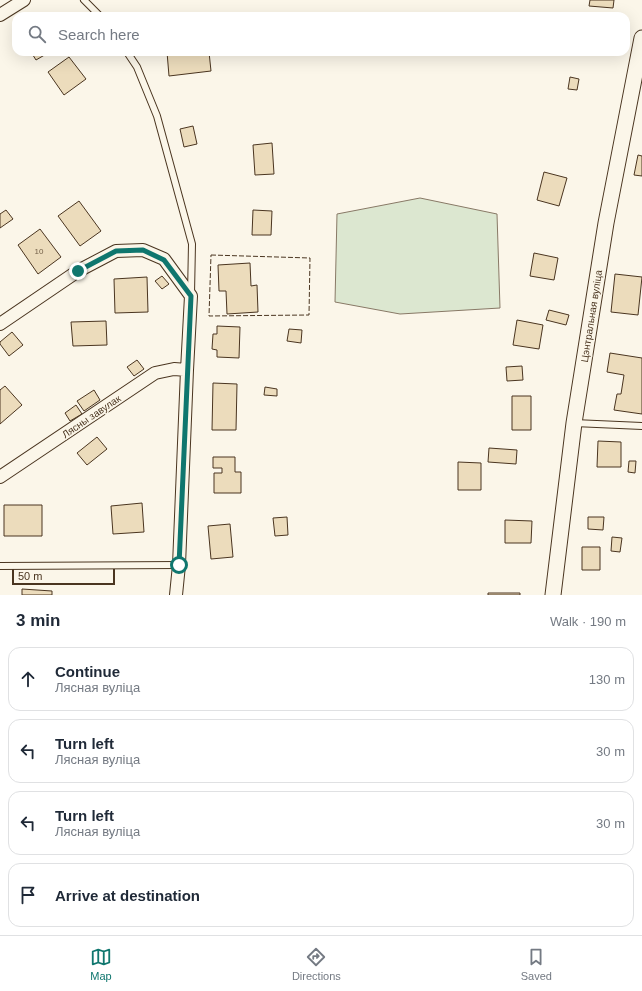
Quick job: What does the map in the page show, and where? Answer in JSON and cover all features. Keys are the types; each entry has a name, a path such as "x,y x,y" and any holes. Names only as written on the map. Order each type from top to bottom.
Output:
{"street":[{"path":"0,15 24,0"},
{"name":"Цэнтральная вуліца","path":"553,595 574,423 606,223 642,38"},
{"path":"0,324 78,271 116,251 143,250 164,260 191,296 179,565 176,595"},
{"name":"Лясны завулак","path":"0,477 154,373 187,370"}],"lane":[{"path":"84,0 96,12"},
{"path":"130,56 137,67 157,116 192,244 191,296"},
{"path":"574,423 642,426"},
{"path":"0,566 179,565"}],"green space":[{"path":"420,198 497,214 500,308 400,314 335,302 337,214"}],"building":[{"path":"590,0 614,0 613,8 589,6"},
{"path":"34,56 43,56 36,60"},
{"path":"167,56 209,56 211,71 169,76"},
{"path":"69,57 86,79 64,95 48,72"},
{"path":"570,77 579,79 577,90 568,89"},
{"path":"193,126 197,144 184,147 180,129"},
{"path":"272,143 274,174 255,175 253,145"},
{"path":"638,155 642,156 642,176 634,175"},
{"path":"544,172 567,178 559,206 537,200"},
{"path":"79,201 101,231 80,246 58,216"},
{"path":"6,210 13,219 0,228 0,214"},
{"path":"253,210 272,211 271,235 252,235"},
{"path":"40,229 61,257 38,274 18,245"},
{"path":"534,253 558,258 554,280 530,276"},
{"path":"250,263 251,286 257,285 258,312 227,314 226,291 219,291 218,265"},
{"path":"615,274 642,277 638,315 611,312"},
{"path":"162,276 169,284 162,289 155,281"},
{"path":"147,277 148,312 115,313 114,279"},
{"path":"549,310 569,315 566,325 546,320"},
{"path":"517,320 543,325 539,349 513,345"},
{"path":"106,321 107,345 73,346 71,322"},
{"path":"217,326 240,327 239,358 217,357 217,350 212,349 213,334 217,334"},
{"path":"289,329 302,330 301,343 287,341"},
{"path":"12,332 23,345 9,356 0,342"},
{"path":"610,353 642,358 642,414 614,410 617,394 621,394 624,375 607,372"},
{"path":"137,360 144,369 134,376 127,367"},
{"path":"522,366 523,380 507,381 506,367"},
{"path":"213,383 237,384 236,430 212,430"},
{"path":"5,386 22,405 0,424 0,390"},
{"path":"265,387 277,389 277,396 264,395"},
{"path":"94,390 100,400 84,411 77,401"},
{"path":"512,396 531,396 531,430 512,430"},
{"path":"76,405 82,414 70,421 65,413"},
{"path":"97,437 107,449 87,465 77,453"},
{"path":"598,441 621,442 621,467 597,467"},
{"path":"489,448 517,450 516,464 488,462"},
{"path":"213,457 235,457 235,472 241,472 241,493 214,493 214,473 222,473 222,468 213,468"},
{"path":"629,461 636,461 635,473 628,472"},
{"path":"458,462 481,463 481,490 458,490"},
{"path":"142,503 144,532 113,534 111,506"},
{"path":"4,505 42,505 42,536 4,536"},
{"path":"287,517 288,535 275,536 273,518"},
{"path":"588,517 604,517 603,530 588,529"},
{"path":"505,520 532,521 531,543 505,543"},
{"path":"230,524 233,557 211,559 208,526"},
{"path":"612,537 622,538 620,552 611,551"},
{"path":"582,547 600,547 600,570 582,570"},
{"path":"22,589 52,591 52,595 22,595"},
{"path":"488,593 520,593 520,595 488,595"}],"fence":[{"path":"211,255 310,258 309,315 209,316 211,255"}],"route":[{"path":"78,271 116,251 143,250 164,260 191,296 179,565"}]}
